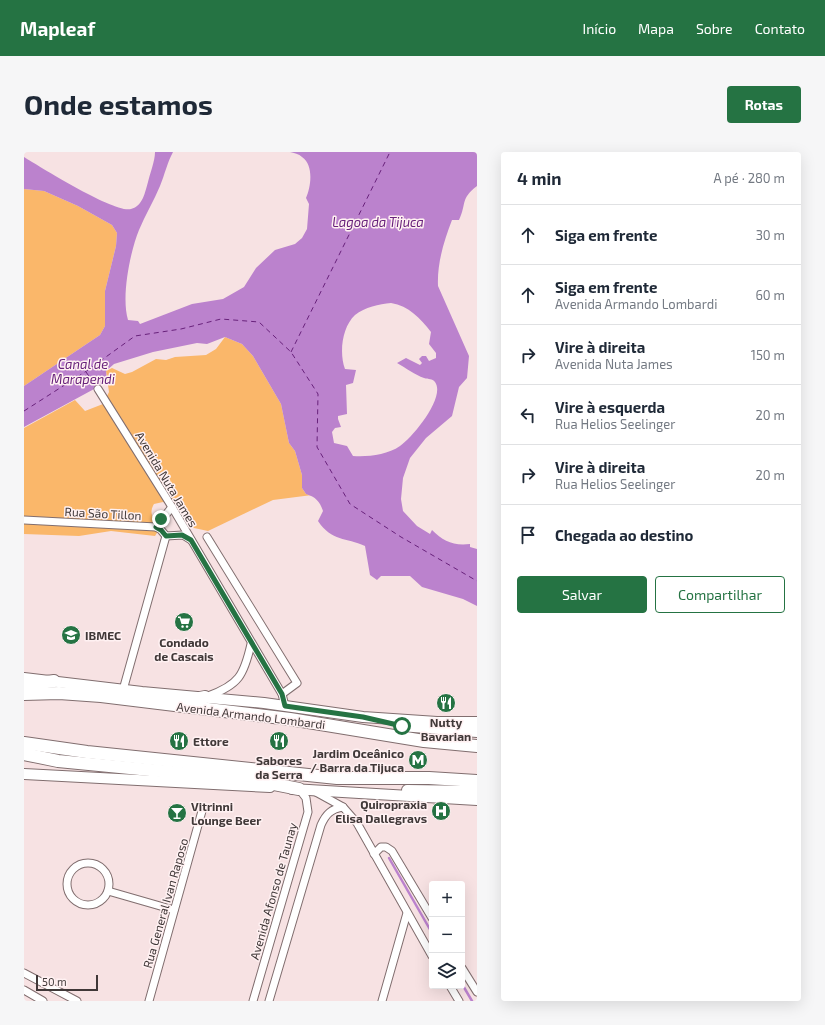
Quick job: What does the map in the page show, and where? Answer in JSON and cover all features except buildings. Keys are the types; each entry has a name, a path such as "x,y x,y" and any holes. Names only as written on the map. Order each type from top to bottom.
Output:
{"highway":[{"path":"24,685 54,681"},
{"name":"Avenida Armando Lombardi","path":"24,694 59,693 164,704 290,719 424,741 477,746"},
{"path":"164,704 205,698"},
{"path":"24,743 87,752 337,778 429,778 477,781"},
{"path":"24,754 58,760 253,780 299,789"}],"main road":[{"name":"Avenida Armando Lombardi","path":"24,678 123,690 285,706 363,717 437,722 477,722"},
{"path":"363,717 402,726 477,732"},
{"path":"24,774 477,800"},
{"path":"365,793 438,789 477,791"}],"street":[{"name":"Avenida Nuta James","path":"98,389 172,507 251,644 282,694 285,706"},
{"name":"Rua São Tillon","path":"24,520 156,527 172,507"},
{"path":"156,527 166,536"},
{"path":"166,536 182,535 191,540"},
{"path":"123,690 166,536"},
{"path":"207,537 297,683 282,694"},
{"path":"205,698 224,691 235,683 243,674 251,644"},
{"name":"Avenida Afonso de Taunay","path":"253,1001 308,812 306,798 299,789"},
{"path":"312,790 343,807 357,823 430,953"},
{"path":"269,1001 321,825 329,812 334,808 343,807"},
{"name":"Rua General Ivan Raposo","path":"148,1001 202,811"},
{"path":"374,854 381,847 386,847 392,851 431,917"},
{"path":"90,863 97,865 103,870 109,884 108,891 104,898 98,903 82,905 70,896 67,888 67,881 70,873 75,868 82,864 90,863"},
{"path":"108,891 174,910"},
{"path":"382,1001 407,913"},
{"path":"24,973 77,1001"},
{"path":"465,973 477,992"},
{"path":"452,989 459,1001"},
{"path":"24,990 43,1001"}],"shaded area":[{"path":"24,189 44,191 78,206 112,225 117,233 116,246 105,291 105,326 100,335 24,386"},
{"path":"225,337 242,344 253,356 281,404 289,443 295,451 302,475 302,488 306,494 312,495 273,500 208,531 194,528 184,521 175,508 163,502 154,504 152,508 152,516 160,528 155,536 111,531 79,536 24,534 24,428 75,400 85,411 103,404 109,392 106,371 112,368 125,374 132,372 156,359 166,360 175,357 206,355 216,349"}],"water":[{"name":"Lagoa da Tijuca","path":"155,152 173,152 158,192 139,230 132,250 126,287 126,310 128,320 138,321 140,324 192,304 223,299 244,287 256,268 275,250 295,244 302,238 307,229 309,204 306,198 310,182 310,171 306,161 302,157 298,154 290,152 477,152 477,186 468,194 459,220 452,220 442,252 438,277 438,286 469,356 467,378 459,387 452,416 426,438 410,458 403,478 401,499 403,511 417,526 430,534 432,530 444,540 449,542 470,544 470,547 477,549 477,606 463,599 422,587 410,576 381,576 377,580 370,575 365,546 334,536 323,528 318,521 323,511 320,505 315,498 306,494 302,488 302,475 295,451 289,443 281,404 253,356 242,344 225,337 207,344 197,343 153,352 114,364 106,371 107,382 24,427 24,386 100,335 105,326 105,291 116,246 117,233 112,225 78,206 44,191 24,189 24,157 95,197 123,209 131,209 138,205 143,198","holes":["391,303 414,313 423,322 431,332 429,344 436,353 436,358 429,361 426,356 422,356 419,359 422,363 420,365 406,358 397,363 417,375 434,381 437,389 436,397 420,426 400,446 389,452 377,455 353,456 347,446 334,443 332,432 335,428 341,427 338,416 347,414 346,385 353,383 356,370 345,369 343,363 342,348 347,326 355,315 372,306"]}],"waterway":[{"path":"389,858 429,928"},
{"path":"465,989 472,1001"}],"ferry route":[{"path":"291,352 390,152"},
{"path":"24,411 85,372 135,336 181,329 221,319 259,322 291,352 318,394 317,447 350,504 401,537 477,581"},
{"path":"86,372 96,386"}],"place":[{"name":"Condado de Cascais","path":"184,622"},
{"name":"IBMEC","path":"71,635"},
{"name":"Nutty Bavarian","path":"446,703"},
{"name":"Ettore","path":"179,741"},
{"name":"Sabores da Serra","path":"279,741"},
{"name":"Jardim Oceânico / Barra da Tijuca","path":"418,760"},
{"name":"Quiropraxia Elisa Dallegravs","path":"441,811"},
{"name":"Vitrinni Lounge Beer","path":"177,813"}],"route":[{"path":"161,519 156,527 164,532 166,536 182,535 191,540 251,644 282,694 285,706 363,717 402,726"}],"water label":[{"name":"Canal de Marapendi","path":"83,372"}]}
